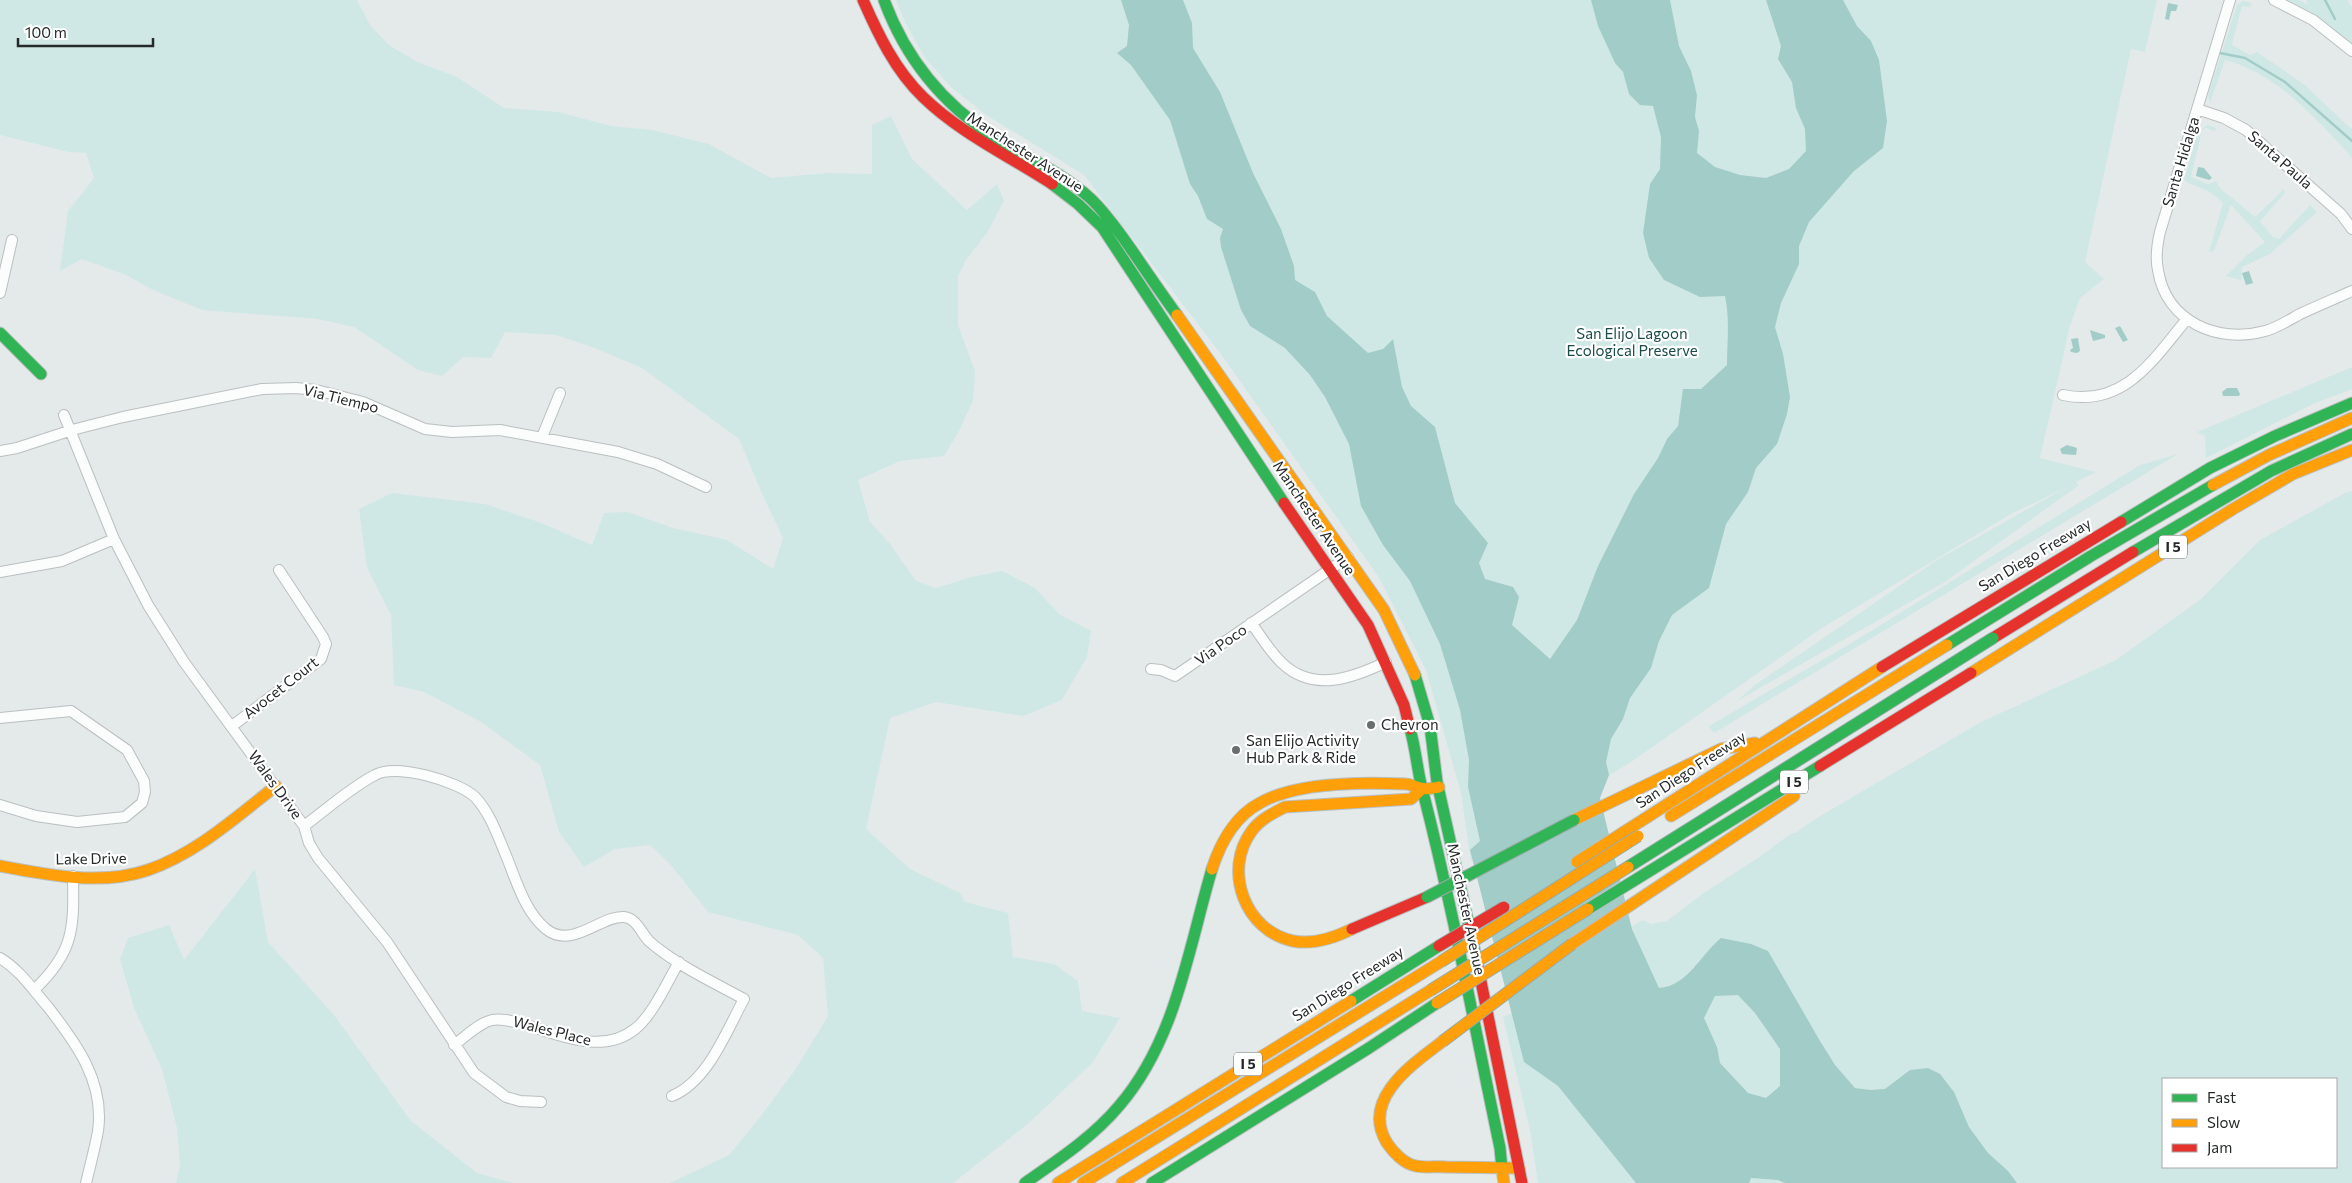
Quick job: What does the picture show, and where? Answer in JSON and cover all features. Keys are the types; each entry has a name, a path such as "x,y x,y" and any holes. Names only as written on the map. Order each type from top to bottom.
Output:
{"main road":[{"name":"Manchester Avenue","path":"863,0 876,29 898,67 923,96 958,126 1074,200 1102,227 1329,570 1368,624 1404,705 1417,753 1422,789 1452,911 1500,1148 1504,1183"},
{"name":"Manchester Avenue","path":"884,0 888,14 908,51 928,80 959,110 990,134 1054,171 1091,199 1118,231 1384,610 1418,683 1429,725 1439,787 1454,848 1522,1183"},
{"path":"0,333 41,374"},
{"name":"San Diego Freeway","path":"1058,1183 1439,946 1636,830 1763,742 1964,615 2210,468 2275,436 2352,403"},
{"path":"1083,1183 1442,961 1636,830 2149,522 2269,455 2352,418"},
{"path":"1122,1183 2164,532 2254,481 2352,434"},
{"name":"I 5","path":"1152,1183 1369,1048 1437,1003 2294,474 2352,450"},
{"path":"1519,1168 1415,1166 1405,1162 1390,1149 1381,1132 1381,1108 1389,1088 1400,1075 1443,1041 1572,944 2000,656"},
{"path":"1422,789 1411,799 1285,807 1267,816 1251,832 1240,855 1238,874 1240,893 1249,910 1261,926 1279,936 1295,941 1313,943 1332,938 1427,897 1628,794 1721,749 1763,742"},
{"path":"1026,1183 1084,1141 1108,1118 1131,1091 1153,1055 1172,1012 1217,854 1230,832 1246,812 1275,794 1298,789 1408,784 1422,789 1439,787"},
{"name":"Lake Drive","path":"0,866 48,875 125,876 165,864 188,851 276,786"}],"street":[{"name":"Santa Hidalga","path":"2230,0 2160,232 2156,253 2158,271 2164,291 2174,307 2187,319 2210,332 2236,335 2266,331 2352,291"},
{"path":"2274,0 2313,20 2352,51"},
{"name":"Santa Paula","path":"2197,108 2224,118 2246,130 2341,214 2352,228"},
{"path":"0,293 12,240"},
{"path":"2063,395 2076,398 2104,395 2125,387 2146,368 2187,319"},
{"name":"Via Tiempo","path":"0,451 17,448 72,430 123,417 262,389 296,388 316,390 363,402 425,429 452,432 500,430 618,452 657,464 706,487"},
{"path":"542,437 560,393"},
{"name":"Wales Drive","path":"64,415 72,430 93,489 114,539 148,605 184,662 304,826 309,842 318,858 387,942 474,1073 495,1090 520,1101 541,1102"},
{"path":"0,572 62,561 114,539"},
{"path":"1251,623 1348,557"},
{"name":"Avocet Court","path":"232,726 321,659 326,644 279,570"},
{"name":"Via Poco","path":"1151,669 1161,670 1175,676 1251,623 1282,664 1308,679 1337,681 1365,672 1386,662"},
{"path":"0,718 71,711 127,750 144,781 145,792 142,803 125,818 107,820 76,822 36,816 0,805"},
{"path":"304,826 376,774 394,771 431,776 474,796 488,814 531,914 548,931 565,935 586,932 609,919 625,916 636,923 650,942 679,962 744,999 703,1072 692,1085 672,1096"},
{"path":"34,990 53,972 68,945 74,916 73,876"},
{"path":"0,958 18,972 74,1039 92,1077 98,1111 98,1129 86,1183"},
{"name":"Wales Place","path":"454,1045 483,1024 491,1020 505,1019 581,1040 607,1043 634,1030 644,1020 679,962"}],"green space":[{"path":"0,0 357,0 370,25 390,46 418,62 457,77 504,108 558,112 611,126 653,130 709,144 771,178 827,173 872,174 872,125 891,116 912,159 967,210 997,184 1004,201 987,233 966,260 958,276 958,325 975,371 973,401 959,431 944,456 900,461 858,480 870,522 890,544 916,581 936,588 971,577 1002,571 1035,588 1059,614 1091,631 1087,657 1062,700 1023,716 936,702 890,718 866,829 910,869 960,893 965,902 1008,913 1013,957 1054,964 1078,981 1082,1011 1120,1018 1093,1062 1029,1123 953,1183 670,1183 729,1155 795,1070 828,1016 823,958 798,935 708,912 670,864 650,845 615,849 584,867 559,832 540,765 481,722 424,692 394,685 391,615 367,568 359,509 392,493 485,504 539,522 592,545 604,513 628,512 673,528 727,540 773,569 783,538 739,439 642,368 592,347 556,335 505,332 491,358 463,357 442,376 418,370 354,327 318,319 202,310 153,290 126,275 82,259 60,271 68,211 94,178 86,153 69,152 0,135"},
{"name":"San Elijo Lagoon Ecological Preserve","path":"896,0 2157,0 2145,52 2131,49 2085,262 2104,279 2080,298 2070,326 2040,458 2096,472 2076,482 2079,485 1945,582 1737,701 1755,685 1937,560 2065,488 2011,514 1822,628 1634,760 1471,861 1461,793 1426,670 1378,576 1220,353 1084,175 986,115 952,88 925,58 905,22"},
{"path":"2287,0 2300,0 2308,5 2306,0 2347,0 2352,7 2352,44 2307,10"},
{"path":"2243,1 2252,3 2250,7 2242,6 2232,45 2250,55 2257,52 2305,85 2352,129 2352,158 2325,128 2295,100 2262,76 2244,67 2225,60 2210,103 2208,95 2237,5"},
{"path":"2207,125 2216,128 2215,131 2206,128 2202,130 2191,177 2208,184 2216,181 2220,188 2255,217 2284,189 2285,193 2260,221 2273,237 2279,239 2310,205 2317,212 2270,254 2242,267 2241,280 2226,276 2247,255 2265,242 2231,205 2214,251 2209,252 2223,203 2210,192 2186,182 2184,179 2198,132"},
{"path":"2352,367 2352,389 2313,404 2206,458 2205,436 2197,432"},
{"path":"2178,454 1714,733 1709,726 1853,642 2140,465"},
{"path":"2352,491 2352,1183 1538,1183 1530,1130 1503,1017 1641,951 1632,926 1643,920 1651,924 1667,921 1702,894 1758,858 1790,834 1797,832 1815,819 1981,722 2116,660 2201,599 2260,540 2345,493"},
{"path":"255,869 268,942 334,1015 411,1121 477,1173 513,1183 176,1183 180,1164 177,1128 162,1069 134,1008 120,959 128,938 169,925 184,960"}],"water":[{"path":"1121,0 1183,0 1192,23 1193,48 1220,92 1253,173 1281,229 1294,266 1295,280 1315,292 1327,316 1368,353 1383,349 1393,339 1402,387 1411,406 1435,427 1455,503 1488,543 1479,563 1485,579 1513,587 1519,597 1512,625 1550,659 1577,620 1598,566 1634,494 1658,458 1667,439 1678,426 1683,389 1701,389 1727,365 1728,322 1725,296 1700,297 1664,280 1649,258 1643,233 1650,184 1660,169 1661,137 1653,106 1640,105 1629,94 1623,72 1615,63 1598,26 1591,0 1670,0 1679,46 1691,71 1697,95 1695,117 1699,131 1697,153 1715,167 1740,175 1766,178 1789,169 1806,151 1805,129 1796,108 1792,82 1778,59 1781,46 1766,0 1843,0 1857,26 1871,41 1879,60 1887,121 1883,148 1854,171 1809,222 1799,246 1799,264 1781,303 1775,327 1783,354 1790,397 1787,414 1777,444 1756,468 1748,492 1726,524 1709,588 1672,615 1659,641 1651,668 1630,698 1623,719 1611,739 1606,762 1609,775 1600,798 1632,929 1659,988 1678,982 1686,976 1721,938 1751,944 1768,951 1835,1065 1855,1088 1885,1089 1910,1070 1928,1068 1940,1074 1954,1092 1969,1127 1988,1153 2008,1171 2017,1183 1785,1183 1778,1180 1751,1178 1749,1183 1636,1183 1558,1086 1524,1062 1470,850 1480,841 1468,787 1469,760 1460,710 1440,644 1410,581 1383,545 1361,506 1349,444 1325,397 1310,375 1285,348 1250,326 1241,310 1221,247 1220,238 1223,229 1207,219 1198,196 1190,184 1170,120 1131,65 1117,53 1127,46 1129,25","holes":["1738,995 1755,1013 1780,1049 1780,1086 1766,1098 1748,1093 1720,1063 1717,1047 1704,1018 1715,996"]},
{"path":"2168,3 2178,5 2176,11 2171,11 2169,20 2165,19"},
{"path":"2198,167 2204,168 2212,178 2209,180 2196,176"},
{"path":"2249,271 2253,283 2246,285 2242,273"},
{"path":"2120,326 2128,340 2123,342 2115,328"},
{"path":"2090,330 2105,335 2105,338 2093,341"},
{"path":"2078,338 2080,351 2077,353 2071,352 2070,350 2073,348 2071,339"},
{"path":"2227,388 2237,388 2239,396 2223,396 2222,392"},
{"path":"2067,445 2077,448 2076,455 2062,454 2060,449"}],"waterway":[{"path":"2325,0 2335,19"},
{"path":"2220,53 2245,58 2285,82 2352,141"}],"traffic: fast":[{"path":"884,0 903,41 928,78 942,94 975,124 1056,173 1090,198 1117,229 1177,315"},
{"path":"1052,184 1078,204 1102,227 1284,503"},
{"path":"0,333 41,374"},
{"path":"2121,522 2210,468 2275,436 2352,403"},
{"path":"2133,552 2271,471 2352,434"},
{"path":"1947,645 2091,556 2213,485"},
{"path":"1628,867 1993,638"},
{"path":"1415,675 1430,726 1437,782 1476,957"},
{"path":"1410,729 1463,969 1500,1148 1502,1169"},
{"path":"1588,909 1820,766"},
{"path":"1427,897 1574,820"},
{"path":"1025,1183 1075,1148 1098,1128 1119,1106 1138,1080 1154,1053 1178,993 1212,869"},
{"path":"1351,1001 1439,946"},
{"path":"1152,1183 1369,1048 1437,1003"}],"traffic: slow":[{"path":"1177,315 1384,610 1415,675"},
{"path":"2213,485 2269,455 2352,418"},
{"path":"1971,673 2233,509 2293,474 2352,450"},
{"path":"1671,816 1947,645"},
{"path":"1577,862 1882,667"},
{"path":"1574,820 1721,749 1755,743"},
{"path":"1212,869 1219,850 1236,823 1251,809 1275,796 1311,787 1331,785 1371,783 1410,784 1425,789 1439,787"},
{"path":"0,866 36,873 93,878 130,875 148,870 166,863 199,844 231,822 276,786"},
{"path":"1352,929 1324,940 1301,942 1276,935 1262,925 1251,912 1239,881 1239,864 1243,847 1251,832 1262,820 1285,807 1411,799 1422,789"},
{"path":"1572,944 1794,796"},
{"path":"1442,961 1638,836"},
{"path":"1431,990 1628,867"},
{"path":"1437,1003 1588,909"},
{"path":"1443,1041 1572,944"},
{"path":"1083,1183 1442,961"},
{"path":"1122,1183 1431,990"},
{"path":"1058,1183 1351,1001"},
{"path":"1443,1041 1405,1072 1385,1097 1380,1112 1380,1127 1387,1143 1403,1160 1416,1166 1519,1168"},
{"path":"1502,1169 1504,1183"}],"traffic: jam":[{"path":"863,0 881,39 904,75 923,97 937,110 969,133 1052,184"},
{"path":"1284,503 1368,625 1404,705 1410,729"},
{"path":"1882,667 2121,522"},
{"path":"1993,638 2133,552"},
{"path":"1820,766 1971,673"},
{"path":"1352,929 1427,897"},
{"path":"1439,946 1504,907"},
{"path":"1476,957 1522,1183"}],"place":[{"name":"Chevron","path":"1371,725"},
{"name":"San Elijo Activity Hub Park & Ride","path":"1236,750"}]}
